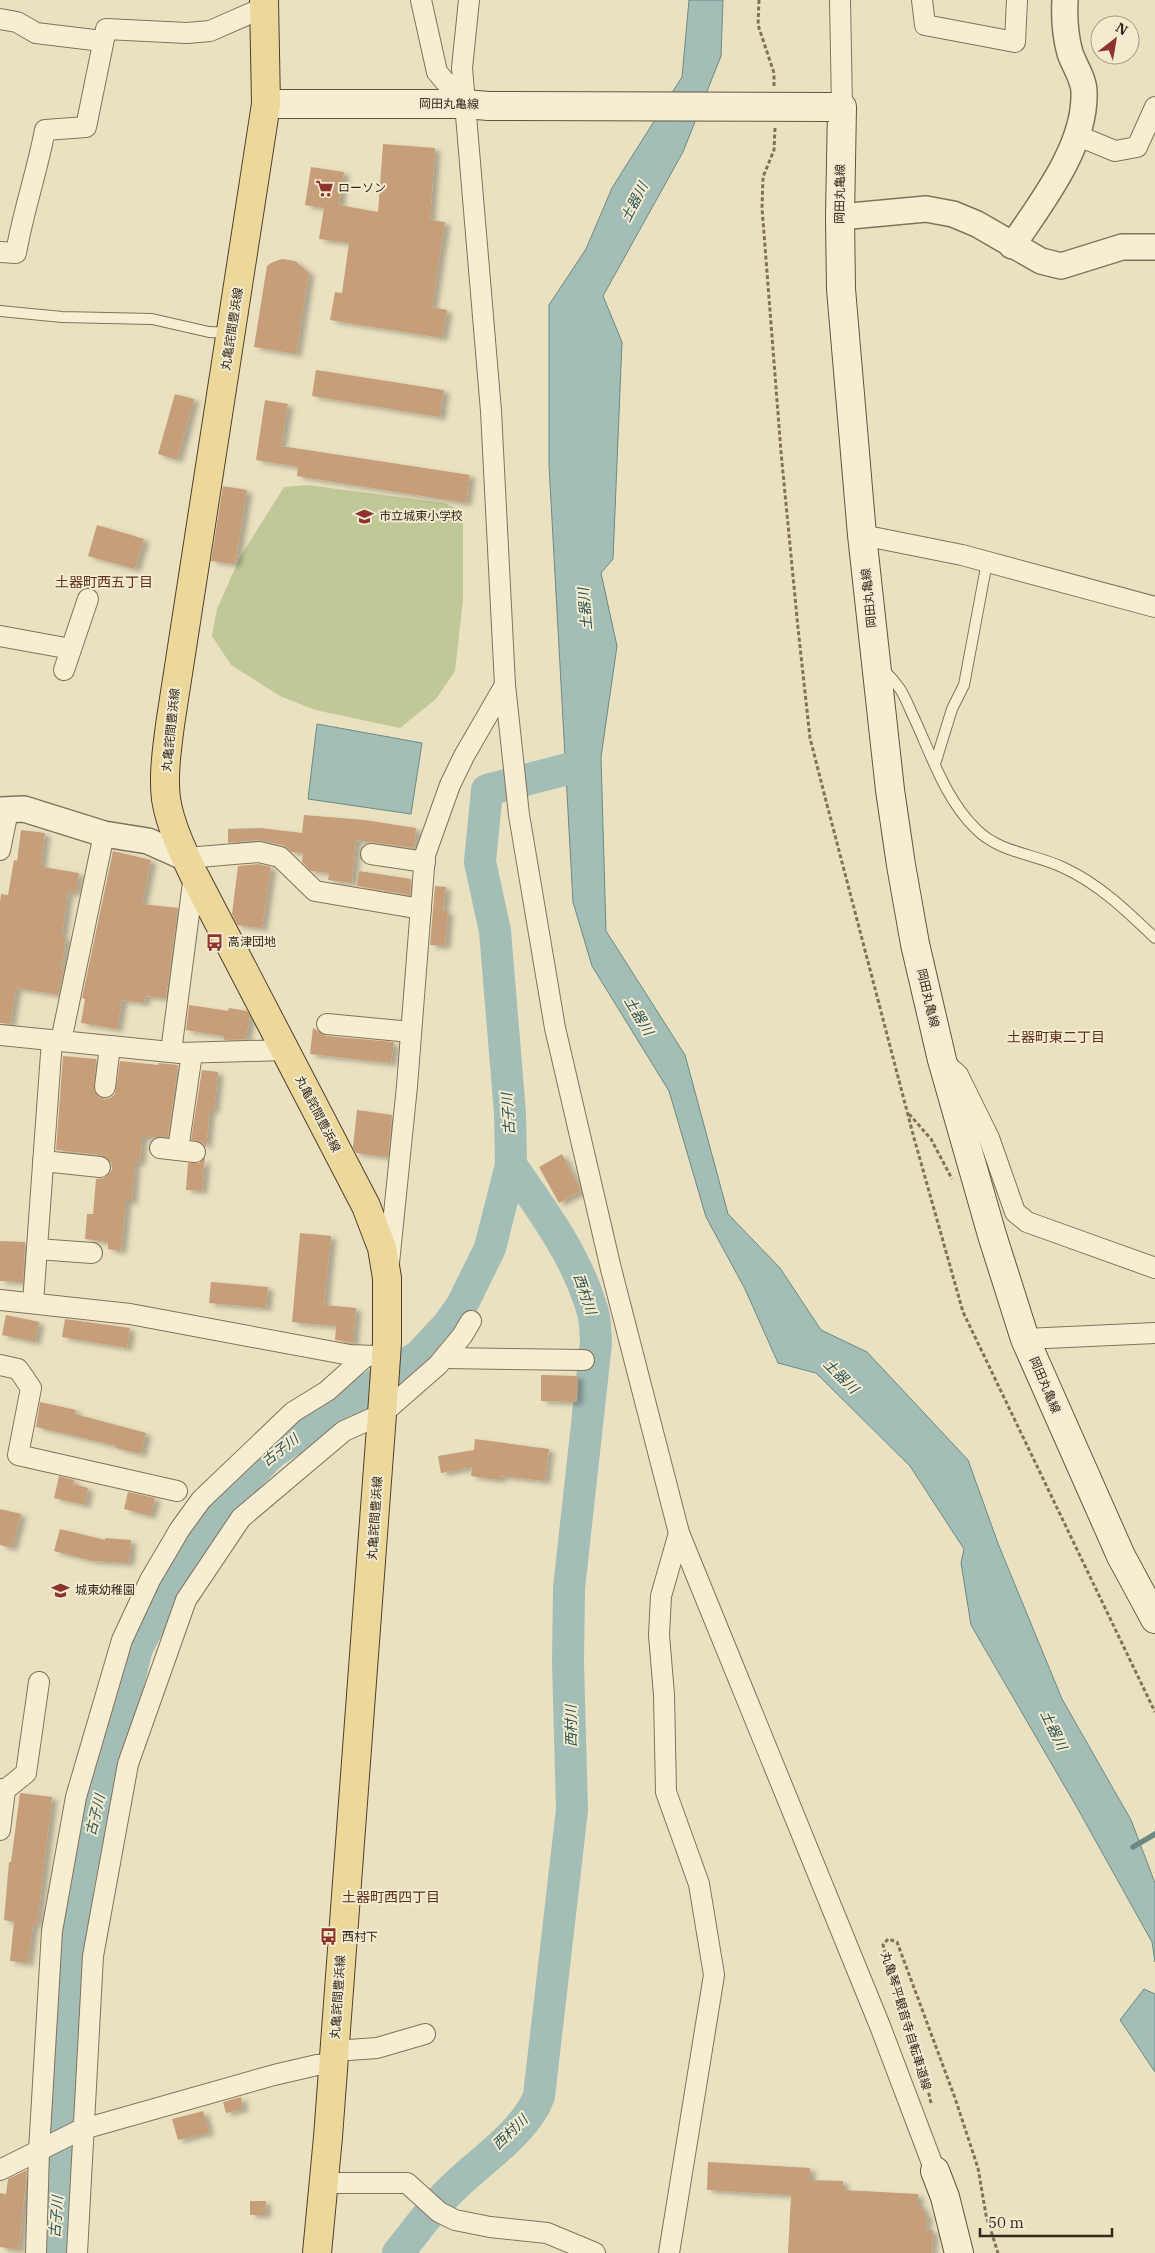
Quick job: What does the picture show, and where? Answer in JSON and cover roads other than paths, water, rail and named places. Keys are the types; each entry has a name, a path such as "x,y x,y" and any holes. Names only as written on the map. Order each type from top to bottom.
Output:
{"main road":[{"name":"丸亀詫間豊浜線","path":"264,3 266,104 166,755 166,798 173,824 190,867 366,1206 382,1248 388,1278 376,1356 383,1409 334,2057 317,2253"},
{"name":"岡田丸亀線","path":"266,104 836,107 840,216 840,289 862,535 900,865 915,944 942,1060 992,1235 1025,1339 1121,1556 1155,1618"},
{"path":"935,2171 945,2197 959,2253"}],"street":[{"path":"421,0 437,72 477,105"},
{"path":"469,0 462,68 477,105 504,685 519,815 555,1028 616,1288 679,1533 880,2026 935,2171"},
{"path":"836,107 840,0"},
{"path":"922,0 925,25 1015,42 1017,0"},
{"path":"1012,246 1051,187 1082,121 1084,90 1070,52 1064,24 1065,0"},
{"path":"0,252 16,253 45,130 86,127 102,41 106,29 187,33 210,31 264,3"},
{"path":"0,19 18,22 36,33 102,41"},
{"path":"1076,136 1115,151 1137,147 1155,107"},
{"path":"840,216 926,209 953,214 977,224 1012,246 1041,261 1060,266 1122,247 1155,247"},
{"path":"862,535 962,555 1155,607"},
{"path":"64,670 88,599"},
{"path":"0,625 0,631"},
{"path":"0,636 71,649"},
{"path":"388,1278 425,855 450,785 504,685"},
{"path":"0,850 4,810 24,809 104,834 148,841 190,867 258,852 280,857 315,892 421,909"},
{"path":"33,1303 43,1161 56,1041 104,834"},
{"path":"371,854 425,862"},
{"path":"171,1052 190,867"},
{"path":"328,1024 411,1032"},
{"path":"0,1035 171,1052 285,1050"},
{"path":"105,1087 110,1046"},
{"path":"178,1150 192,1053"},
{"path":"942,1060 958,1075 989,1138 1015,1212 1027,1222 1155,1268"},
{"path":"43,1161 100,1167"},
{"path":"37,1249 92,1253"},
{"path":"0,1300 130,1314 350,1355 376,1356"},
{"path":"77,2253 82,2130 93,1956 128,1764 186,1600 242,1518 344,1431 383,1409 445,1358 471,1321"},
{"path":"1025,1339 1076,1335 1155,1333"},
{"path":"36,2253 52,1931 76,1797 122,1640 150,1580 180,1529 201,1500 293,1412 327,1391 376,1356"},
{"path":"445,1358 584,1360"},
{"path":"0,1365 18,1369 31,1388 18,1455 176,1491"},
{"path":"669,2253 714,1975 700,1884 666,1792 664,1695 658,1635 661,1596 679,1533"},
{"path":"0,1830 3,1790 26,1772 25,1725 38,1682"},
{"path":"0,2170 82,2130 274,2075 317,2065 334,2057 377,2048 425,2034"},
{"path":"323,2184 406,2183 433,2207 455,2220 490,2227 547,2233 595,2253"}],"lane":[{"path":"0,311 62,317 152,319 209,332 231,333"},
{"path":"935,764 952,709 964,685 987,562"},
{"path":"876,660 900,690 944,784 963,814 976,830 1006,849 1061,866 1093,885 1122,906 1155,938"}],"water":[{"name":"土器川","path":"689,0 723,0 721,56 683,152 603,296 622,342 613,559 601,573 617,646 601,757 606,931 685,1055 728,1214 780,1268 821,1330 867,1352 968,1460 999,1546 1062,1699 1131,1820 1155,1883 1155,1962 1152,1942 1079,1811 971,1625 961,1563 964,1549 910,1466 816,1373 778,1363 745,1289 706,1217 669,1091 592,966 573,902 549,465 549,305 586,249 612,188 682,77"},
{"path":"317,724 422,743 411,814 308,799"},
{"path":"1144,1989 1155,1994 1155,2072 1120,2020"}],"waterway":[{"name":"古子川","path":"54,2253 78,1885 137,1648 176,1573 223,1502 272,1453 420,1355 447,1326 462,1305 490,1248 511,1165 510,1113 495,931 480,862 487,790 583,765"},
{"name":"西村川","path":"398,2253 430,2212 453,2187 509,2138 522,2124 539,2096 572,1810 568,1663 569,1588 596,1343 595,1321 585,1289 568,1252 511,1165"},
{"path":"1133,1847 1155,1834"}],"place":[{"name":"ローソン","path":"324,188"},
{"name":"市立城東小学校","path":"365,516"},
{"name":"高津団地","path":"214,942"},
{"name":"城東幼稚園","path":"61,1590"},
{"name":"西村下","path":"328,1937"}],"district":[{"name":"土器町西五丁目","path":"104,582"},
{"name":"土器町東二丁目","path":"1056,1037"},
{"name":"土器町西四丁目","path":"391,1897"}]}
